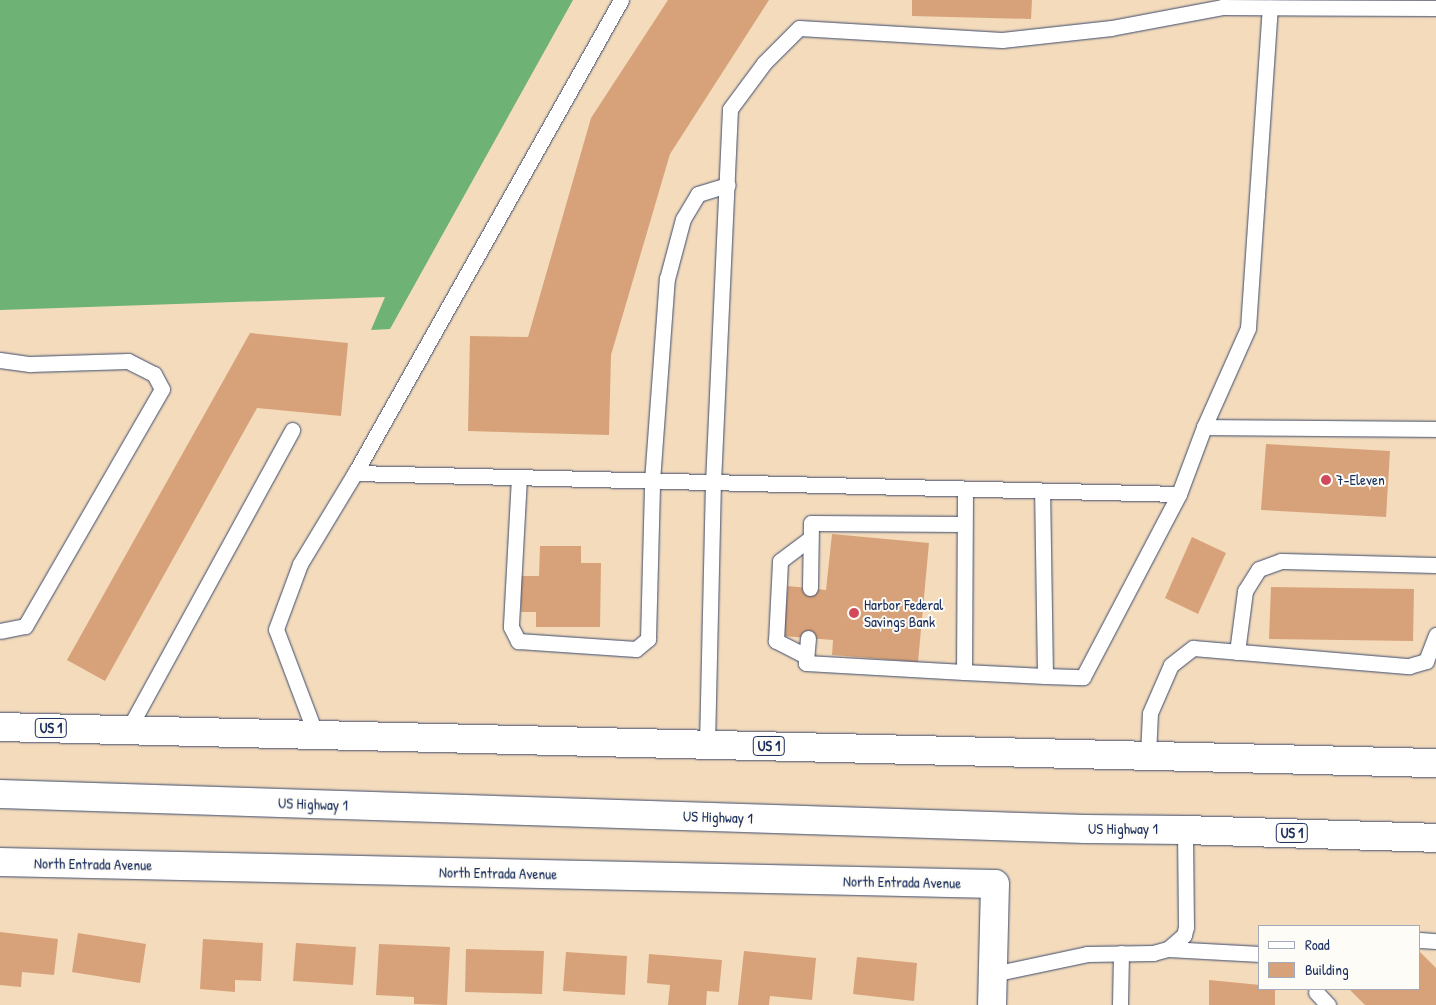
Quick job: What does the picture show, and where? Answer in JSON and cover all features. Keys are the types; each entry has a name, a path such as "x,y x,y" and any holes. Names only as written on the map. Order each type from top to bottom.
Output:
{"main road":[{"name":"US 1","path":"0,727 1436,763"},
{"name":"US Highway 1","path":"0,794 1076,829 1185,830 1436,838"},
{"name":"North Entrada Avenue","path":"0,862 995,884 993,974"},
{"path":"992,1005 993,974"}],"lane":[{"path":"316,735 276,629 300,564 356,473 621,0"},
{"path":"706,744 713,483 730,109 764,63 799,28 1002,40 1112,28 1222,7 1436,8"},
{"path":"808,638 806,664 1083,677 1179,494 1204,427 1248,328 1270,8"},
{"path":"519,477 510,627 518,641 636,649 648,639 652,481 667,279 683,220 698,194 728,185"},
{"path":"0,360 30,364 128,361 154,374 162,389 25,626 0,632"},
{"path":"1204,427 1436,429"},
{"path":"128,730 292,430"},
{"path":"356,473 1179,494"},
{"path":"964,672 963,524 965,489"},
{"path":"1042,491 1046,676"},
{"path":"810,588 811,523 963,524"},
{"path":"806,656 776,642 780,561 810,538"},
{"path":"1237,652 1245,591 1259,569 1281,561 1436,565"},
{"path":"1148,755 1150,713 1171,665 1192,648 1409,666 1426,661 1436,635"},
{"path":"1168,949 1184,935 1186,927 1185,830"},
{"path":"1421,940 1436,941"},
{"path":"993,974 1087,954 1153,953 1168,949 1258,954"},
{"path":"1120,1005 1121,954"},
{"path":"1316,995 1328,1005"}],"green space":[{"path":"0,0 573,0 390,329 371,330 385,297 0,310"}],"building":[{"path":"668,0 769,0 670,154 611,355 609,435 468,431 470,336 528,337 591,118"},
{"path":"912,0 1032,0 1031,19 912,16"},
{"path":"250,333 348,343 341,416 257,408 105,681 67,660"},
{"name":"7-Eleven","path":"1266,444 1390,451 1386,517 1261,510"},
{"name":"Harbor Federal Savings Bank","path":"832,534 929,543 918,662 832,655 833,640 783,636 788,586 826,590"},
{"path":"1192,537 1226,553 1198,614 1165,598"},
{"path":"540,546 581,546 581,563 601,563 600,627 536,627 536,612 521,612 521,576 539,576"},
{"path":"1271,587 1414,589 1413,641 1269,639"},
{"path":"0,932 58,939 54,975 22,972 21,987 0,985"},
{"path":"78,933 146,944 140,983 72,972"},
{"path":"203,939 263,943 261,981 235,980 235,992 200,989"},
{"path":"296,943 356,947 353,985 293,981"},
{"path":"379,944 450,947 447,1005 414,1004 414,997 376,995"},
{"path":"466,949 544,951 542,994 465,992"},
{"path":"744,951 816,958 812,1000 770,996 769,1005 738,1005"},
{"path":"566,952 627,956 625,995 563,991"},
{"path":"1421,953 1436,968 1436,1005 1365,1005 1350,990 1421,990"},
{"path":"649,954 722,960 719,992 707,991 706,1005 668,1005 670,985 647,983"},
{"path":"857,957 917,963 914,1001 853,994"},
{"path":"1209,980 1258,985 1258,990 1275,990 1275,1005 1209,1005"}],"place":[{"name":"7-Eleven","path":"1326,480"},
{"name":"Harbor Federal Savings Bank","path":"854,613"}]}
